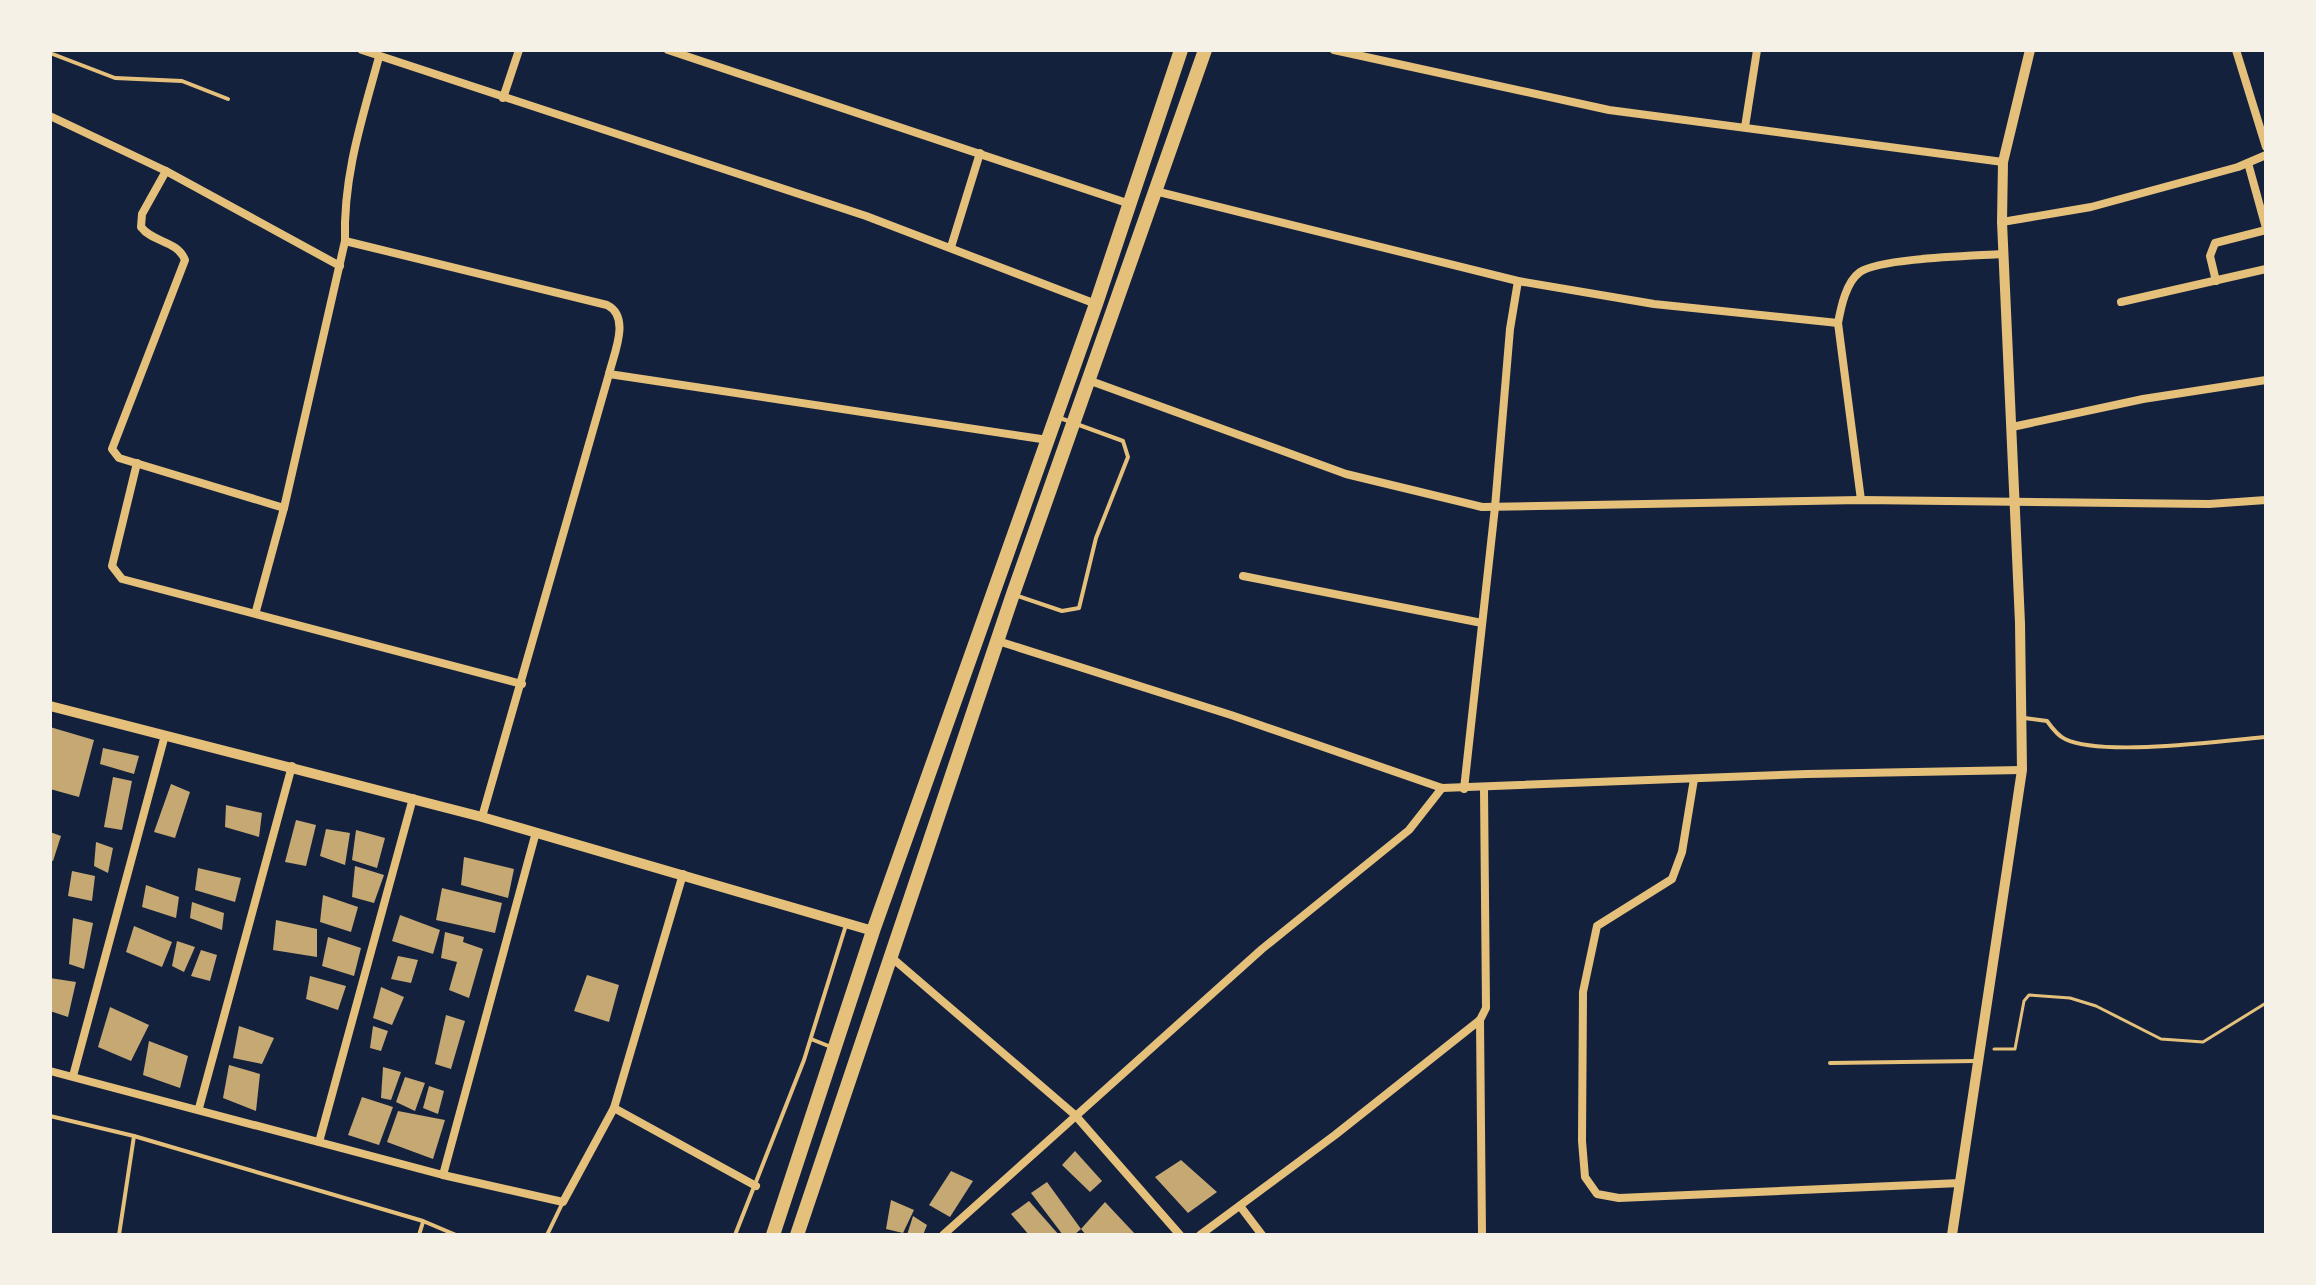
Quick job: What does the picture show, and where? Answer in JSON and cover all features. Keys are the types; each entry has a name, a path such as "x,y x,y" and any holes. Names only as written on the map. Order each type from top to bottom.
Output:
{"highway":[{"path":"773,1235 873,931 1131,204 1181,50"},
{"path":"801,1233 839,1107 1013,594 1205,50"},
{"path":"818,1102 839,1107"},
{"path":"810,1126 831,1133"}],"street":[{"path":"362,50 951,247 1096,304"},
{"path":"503,98 519,50"},
{"path":"668,50 1131,204"},
{"path":"1334,50 1609,110 2003,162"},
{"path":"1745,127 1757,50"},
{"path":"1952,1235 2022,770 2012,427 2002,222 2003,162 2030,50"},
{"path":"2236,50 2266,147"},
{"path":"256,611 284,508 340,266 345,241 344,203 351,156 379,57"},
{"path":"50,116 166,171 340,266"},
{"path":"951,247 980,153"},
{"path":"2002,222 2091,207 2248,163 2266,155"},
{"path":"2216,281 2210,256 2215,243 2266,229 2248,163"},
{"path":"166,171 142,214 141,227 150,236 176,247 185,260 112,442 114,455 284,508"},
{"path":"1155,191 1518,281 1654,304 1838,323"},
{"path":"345,241 612,307 621,321 609,374 482,817"},
{"path":"1861,500 1838,323 1848,291 1862,270 1884,264 2002,254"},
{"path":"2121,302 2266,269"},
{"path":"1464,789 1495,507 1510,329 1518,281"},
{"path":"609,374 1048,440"},
{"path":"1088,380 1346,474 1448,501 1495,507 1861,500 2014,505 2209,504 2266,500"},
{"path":"2012,427 2143,399 2266,380"},
{"path":"137,463 113,571 130,581 256,611 522,684"},
{"path":"1243,576 1482,623"},
{"path":"998,641 1231,715 1442,788 2022,770"},
{"path":"50,706 413,798 873,931"},
{"path":"73,1076 165,735"},
{"path":"199,1108 292,766"},
{"path":"1694,779 1682,852 1672,879 1597,926 1583,992 1582,1141 1585,1177 1597,1194 1619,1198 1960,1183"},
{"path":"943,1235 1262,949 1409,830 1442,788"},
{"path":"1200,1235 1480,1020 1486,1008 1484,789"},
{"path":"319,1142 413,798"},
{"path":"443,1175 536,832"},
{"path":"50,1071 443,1175 563,1202 614,1108 683,874"},
{"path":"890,957 1075,1115 1180,1235"},
{"path":"1480,1020 1482,1235"},
{"path":"614,1108 756,1186"},
{"path":"1240,1206 1262,1235"}],"lane":[{"path":"50,53 115,78 182,81 228,99"},
{"path":"1013,594 1062,611 1079,608 1096,538 1128,457 1123,441 1074,421 1055,417"},
{"path":"2021,718 2047,721 2063,739 2075,742 2142,747 2266,737"},
{"path":"735,1235 811,1039 846,924"},
{"path":"811,1039 836,1049"},
{"path":"1830,1063 1978,1061"},
{"path":"50,1116 134,1136 423,1221 456,1235"},
{"path":"119,1235 134,1136"},
{"path":"547,1235 563,1202"},
{"path":"419,1235 423,1221"}],"path":[{"path":"1981,1047 2015,1049 2024,1001 2029,995 2070,998 2096,1006 2161,1039 2203,1042 2266,1003"}],"building":[{"path":"50,727 94,740 79,797 50,789"},
{"path":"103,748 139,756 134,774 100,764"},
{"path":"113,777 132,781 122,830 104,827"},
{"path":"171,784 190,792 175,838 154,832"},
{"path":"226,805 262,813 259,837 225,827"},
{"path":"296,820 316,825 306,866 285,862"},
{"path":"326,829 350,833 345,865 320,856"},
{"path":"356,830 385,838 377,868 352,860"},
{"path":"50,832 61,836 53,861 50,860"},
{"path":"96,842 113,848 108,873 94,866"},
{"path":"464,857 514,869 508,898 461,885"},
{"path":"355,866 384,875 374,903 352,897"},
{"path":"198,868 241,878 235,902 195,890"},
{"path":"72,871 95,876 92,901 68,896"},
{"path":"146,885 179,897 176,918 142,907"},
{"path":"442,888 502,903 495,933 436,920"},
{"path":"323,895 358,907 351,932 320,922"},
{"path":"192,902 224,913 222,930 190,918"},
{"path":"400,915 440,930 433,954 392,941"},
{"path":"73,918 93,923 84,969 69,964"},
{"path":"276,920 317,929 317,957 273,950"},
{"path":"134,926 172,942 162,967 126,952"},
{"path":"445,932 464,937 463,942 483,949 469,998 449,990 457,962 441,958"},
{"path":"328,937 361,948 354,976 322,966"},
{"path":"177,941 195,947 184,972 172,966"},
{"path":"201,950 217,955 210,981 191,976"},
{"path":"398,956 418,960 411,983 391,979"},
{"path":"587,975 619,985 609,1022 574,1011"},
{"path":"310,976 346,986 338,1010 306,999"},
{"path":"50,978 76,982 68,1017 50,1011"},
{"path":"381,987 404,997 392,1025 373,1018"},
{"path":"110,1007 149,1025 131,1061 98,1047"},
{"path":"446,1015 465,1021 451,1069 435,1064"},
{"path":"239,1026 274,1038 262,1064 233,1058"},
{"path":"373,1026 388,1031 381,1051 370,1048"},
{"path":"149,1041 188,1056 180,1088 143,1075"},
{"path":"229,1065 260,1074 256,1111 223,1098"},
{"path":"383,1067 401,1072 391,1100 381,1098"},
{"path":"405,1077 425,1083 415,1111 396,1102"},
{"path":"429,1086 444,1091 438,1114 423,1108"},
{"path":"362,1097 393,1107 379,1145 348,1135"},
{"path":"398,1111 445,1120 433,1159 387,1142"},
{"path":"1075,1151 1102,1181 1090,1192 1062,1165"},
{"path":"1181,1160 1217,1192 1188,1213 1155,1177"},
{"path":"951,1171 973,1181 950,1217 929,1205"},
{"path":"1047,1182 1081,1229 1074,1235 1063,1235 1031,1193"},
{"path":"891,1200 914,1210 903,1233 886,1229"},
{"path":"1029,1201 1059,1235 1029,1235 1011,1214"},
{"path":"1105,1202 1136,1235 1086,1235 1081,1229"},
{"path":"913,1216 927,1225 923,1235 907,1235"}]}
